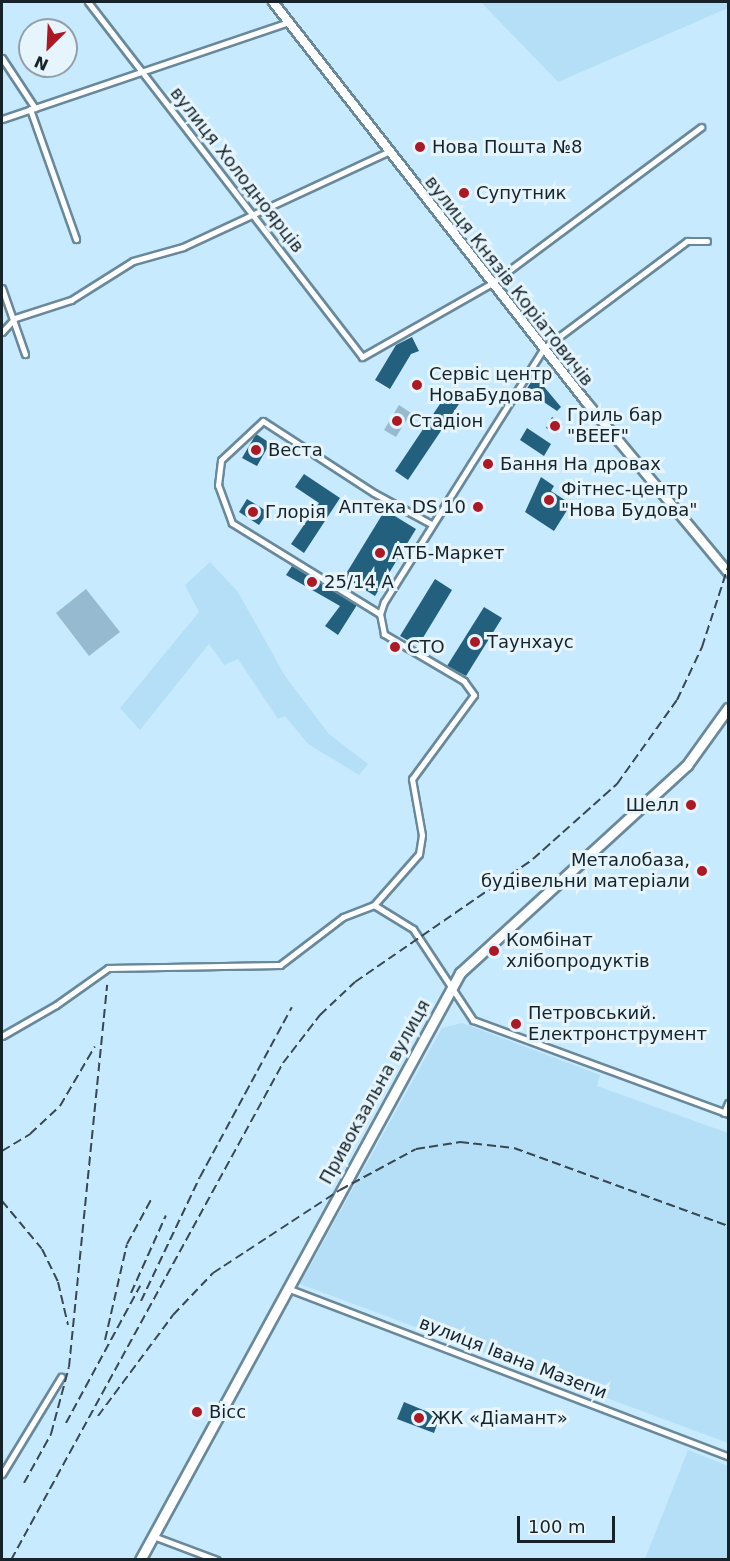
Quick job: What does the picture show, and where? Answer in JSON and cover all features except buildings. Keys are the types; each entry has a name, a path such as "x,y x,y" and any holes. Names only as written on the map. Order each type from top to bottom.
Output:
{"main road":[{"name":"вулиця Князів Коріатовичів","path":"273,2 492,283 729,572"},
{"name":"Привокзальна вулиця","path":"140,1560 460,973 687,765 729,708"}],"street":[{"name":"вулиця Холодноярців","path":"88,2 362,357 492,283"},
{"path":"2,119 290,22"},
{"path":"2,58 32,109 76,239"},
{"path":"492,283 701,127"},
{"path":"2,332 12,320 71,300 123,266 183,247 252,213 388,152"},
{"path":"2,1036 56,1005 108,968 280,965 343,917 374,905 419,854 422,835 412,779 474,695 464,681 384,634 380,614 431,524 544,348 687,241 707,241"},
{"path":"2,288 25,354"},
{"path":"380,614 232,523 218,484 221,460 263,421 374,493 431,524"},
{"path":"374,905 412,929 472,1020 726,1113 729,1103"},
{"name":"вулиця Івана Мазепи","path":"287,1288 729,1456"},
{"path":"2,1474 61,1377"},
{"path":"153,1536 217,1560"}],"shaded area":[{"path":"481,2 728,2 728,8 558,82"},
{"name":"Стадіон","path":"399,405 411,413 396,437 384,430"},
{"path":"210,562 238,592 285,676 329,734 368,764 359,775 308,744 285,716 278,719 238,659 224,665 209,644 140,730 120,708 199,612 185,585"},
{"path":"86,589 120,632 89,656 56,613"},
{"path":"462,1023 600,1075 597,1086 728,1133 728,1443 300,1284 442,1028"},
{"path":"688,1450 728,1466 728,1559 645,1559"}],"railway":[{"path":"11,1560 283,1063 320,1015 355,982 533,859 617,784 677,700 702,647 728,567"},
{"path":"24,1483 51,1434 69,1367 107,985"},
{"path":"141,1301 200,1177 292,1007"},
{"path":"2,1151 30,1134 60,1106 95,1046"},
{"path":"98,1416 173,1315 213,1273 340,1190 416,1149 460,1142 514,1148 728,1226"},
{"path":"105,1340 127,1244 152,1198"},
{"path":"2,1201 42,1249 58,1282 68,1325"},
{"path":"131,1293 166,1215"},
{"path":"66,1423 140,1286"}],"place":[{"name":"Нова Пошта №8","path":"420,147"},
{"name":"Супутник","path":"464,193"},
{"name":"Сервіс центр НоваБудова","path":"417,385"},
{"name":"Стадіон","path":"397,421"},
{"name":"Гриль бар \"BEEF\"","path":"555,426"},
{"name":"Веста","path":"256,450"},
{"name":"Бання На дровах","path":"488,464"},
{"name":"Фітнес-центр \"Нова Будова\"","path":"549,500"},
{"name":"Аптека DS 10","path":"478,507"},
{"name":"Глорія","path":"253,512"},
{"name":"АТБ-Маркет","path":"380,553"},
{"name":"25/14 А","path":"312,582"},
{"name":"Таунхаус","path":"475,642"},
{"name":"СТО","path":"395,647"},
{"name":"Шелл","path":"691,805"},
{"name":"Металобаза, будівельни матеріали","path":"702,871"},
{"name":"Комбінат хлібопродуктів","path":"494,951"},
{"name":"Петровський. Електронструмент","path":"516,1024"},
{"name":"Вісс","path":"197,1412"},
{"name":"ЖК «Діамант»","path":"419,1418"}]}
